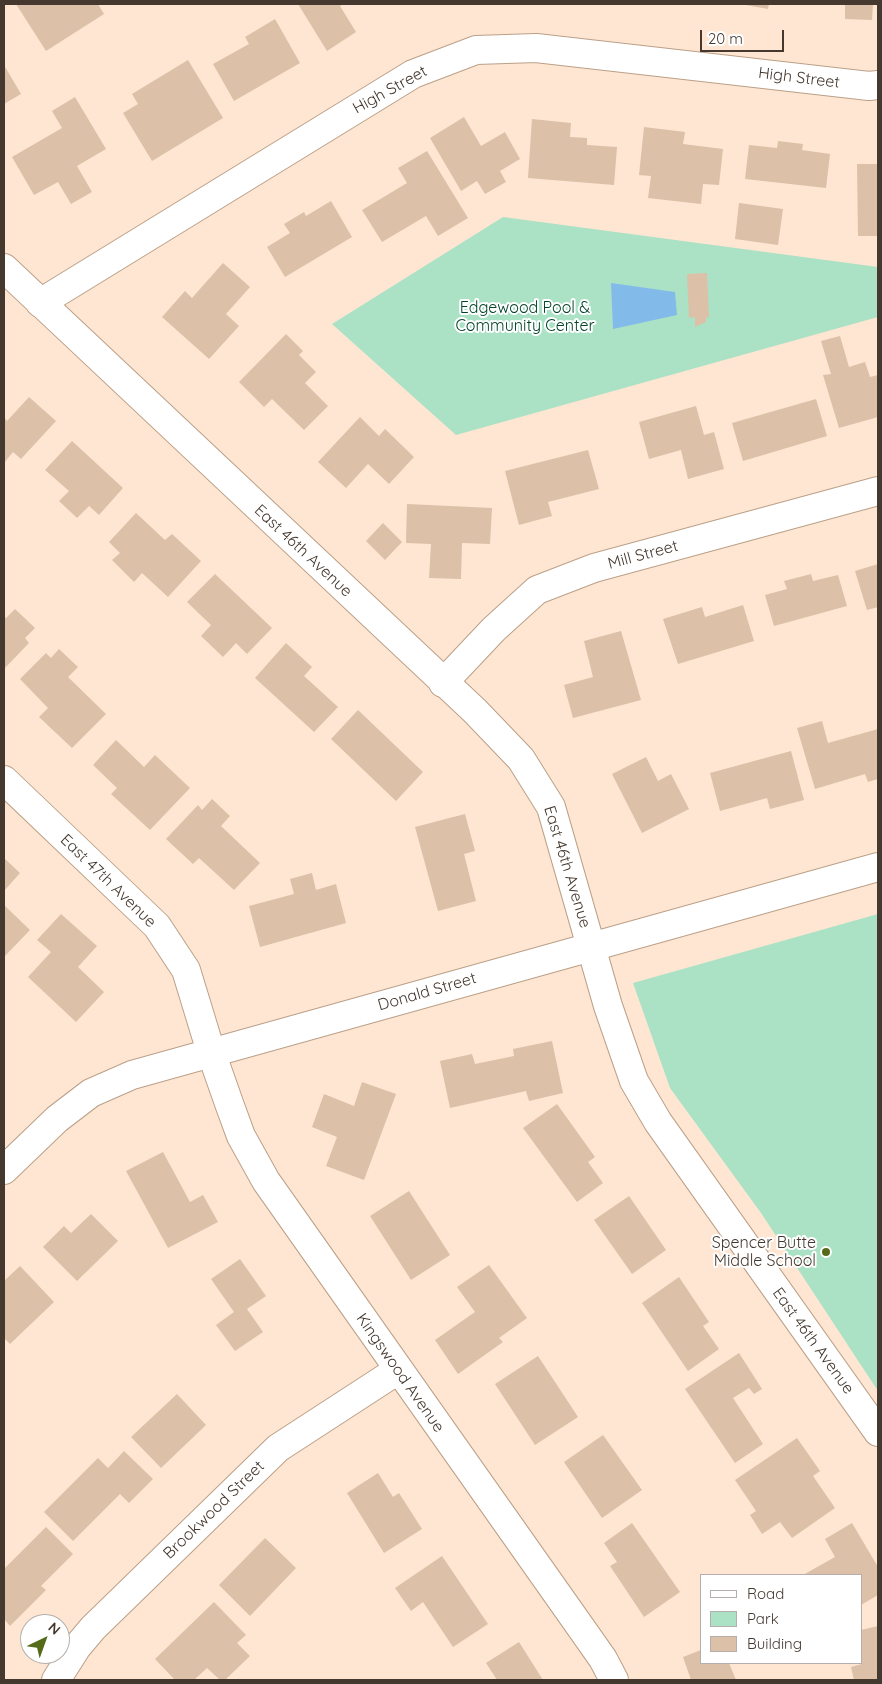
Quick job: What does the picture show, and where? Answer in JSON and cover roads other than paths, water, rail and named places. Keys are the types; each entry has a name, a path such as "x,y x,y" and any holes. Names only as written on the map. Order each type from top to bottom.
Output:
{"street":[{"name":"High Street","path":"40,303 413,74 476,50 536,48 868,86 878,85"},
{"name":"East 46th Avenue","path":"4,268 443,683 475,711 521,760 551,807 608,1006 634,1081 653,1114 878,1432"},
{"name":"Mill Street","path":"443,683 494,629 537,590 594,568 878,490"},
{"name":"East 47th Avenue","path":"4,780 157,926 186,970 211,1052"},
{"name":"Donald Street","path":"4,1170 57,1119 91,1093 132,1075 878,867"},
{"name":"Kingswood Avenue","path":"211,1052 241,1136 263,1175 398,1370 603,1659 614,1680"},
{"name":"Brookwood Street","path":"56,1680 76,1647 93,1628 278,1448 398,1370"}],"water":[{"path":"611,283 675,292 677,315 613,329"}],"place":[{"name":"Spencer Butte Middle School","path":"826,1252"}],"park label":[{"name":"Edgewood Pool & Community Center","path":"525,317"}]}
